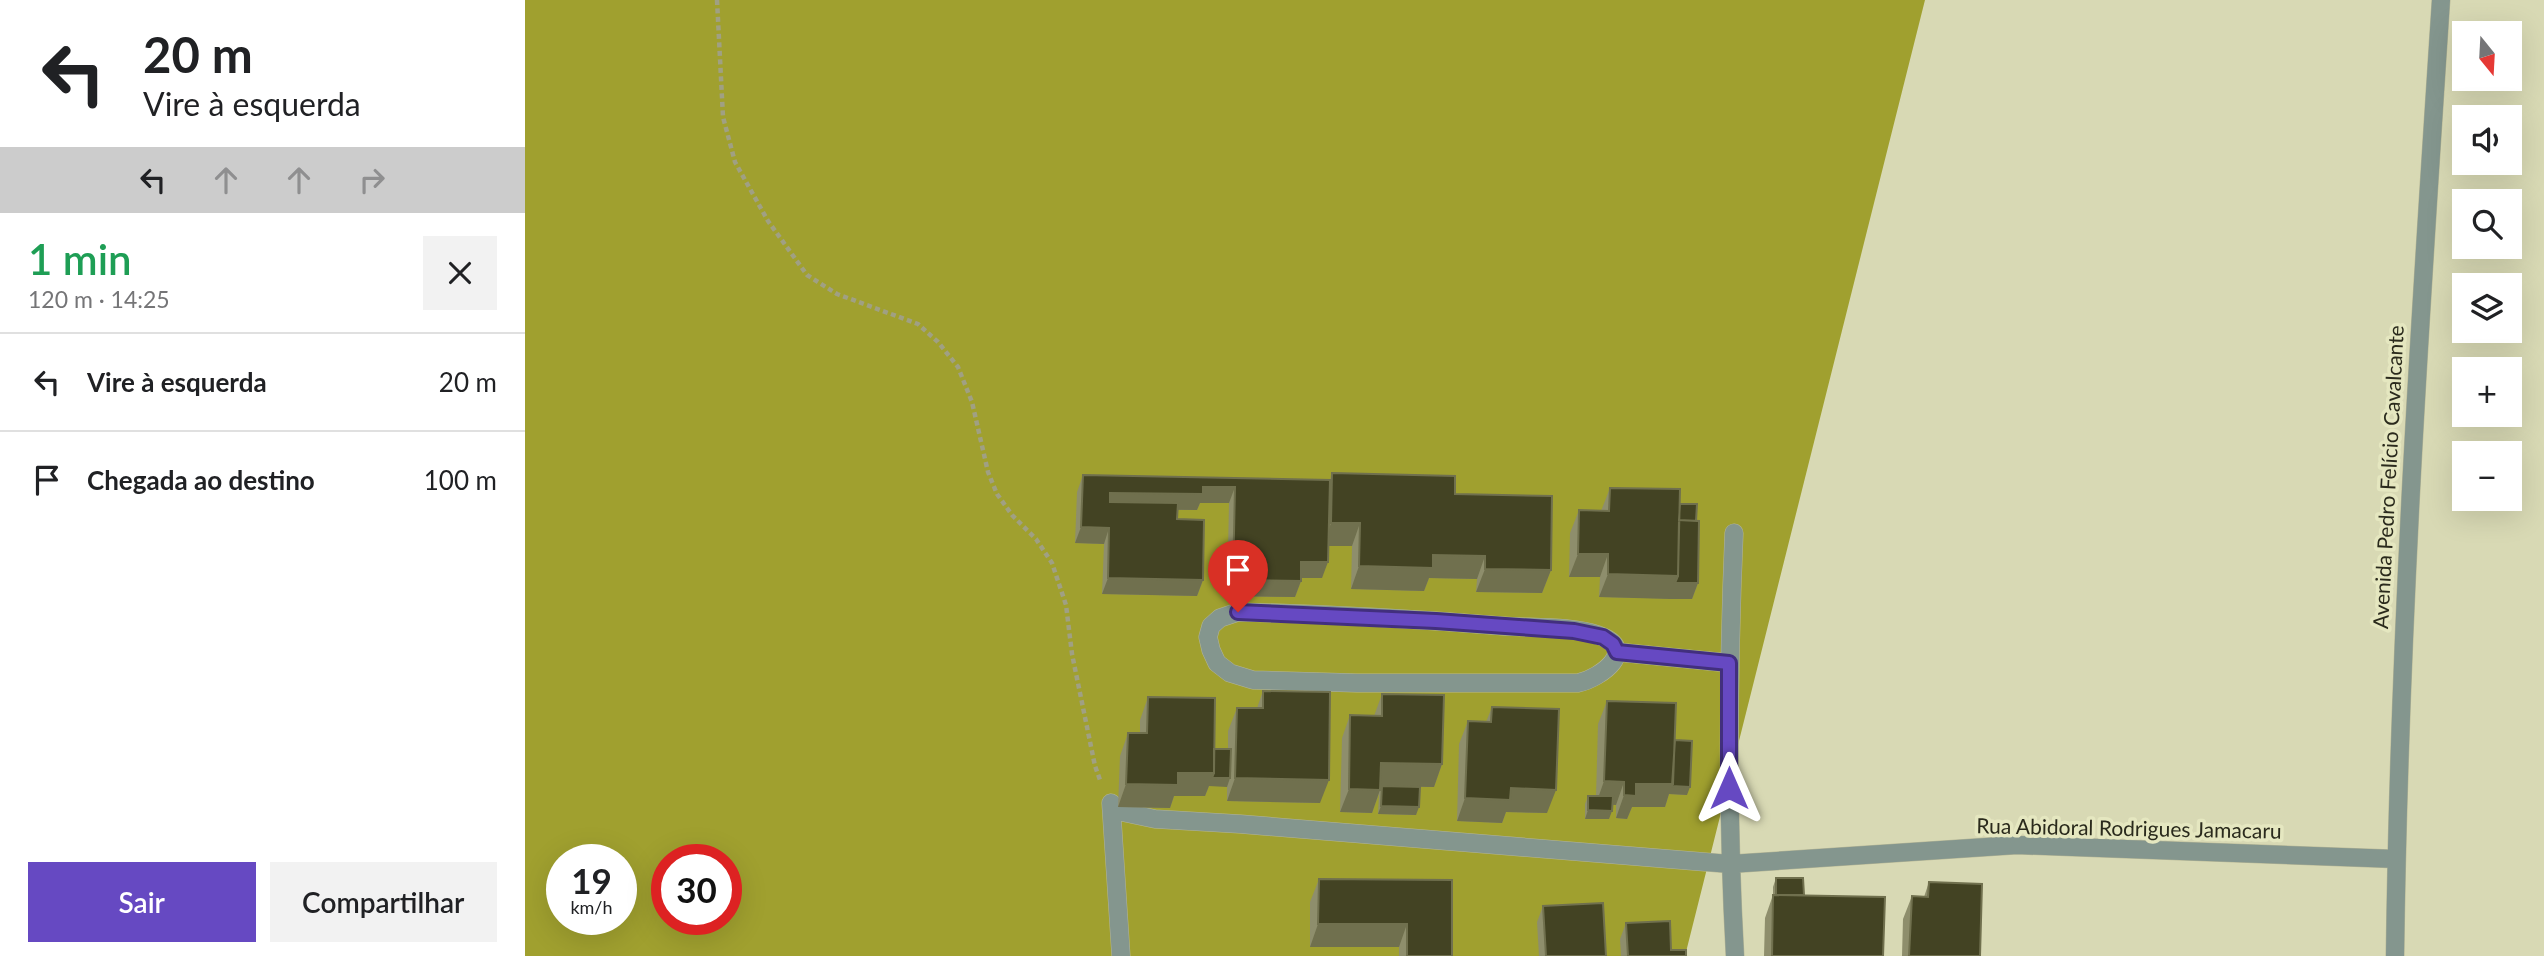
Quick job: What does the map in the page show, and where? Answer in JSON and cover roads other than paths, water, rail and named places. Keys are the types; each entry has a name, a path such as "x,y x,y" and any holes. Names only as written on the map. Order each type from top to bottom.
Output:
{"street":[{"name":"Avenida Pedro Felício Cavalcante","path":"2395,956 2396,859 2412,444 2441,0"},
{"path":"1734,533 1729,663 1730,864 1735,956"},
{"path":"1227,614 1293,614 1587,632 1607,639 1617,652 1605,671 1593,678 1577,682 1357,683 1252,680 1230,673 1217,663 1208,637 1211,626 1227,614"},
{"path":"1617,652 1729,663"},
{"name":"Rua Abidoral Rodrigues Jamacaru","path":"1121,956 1111,803 1122,812 1155,819 1730,864 2017,845 2396,859"}]}
